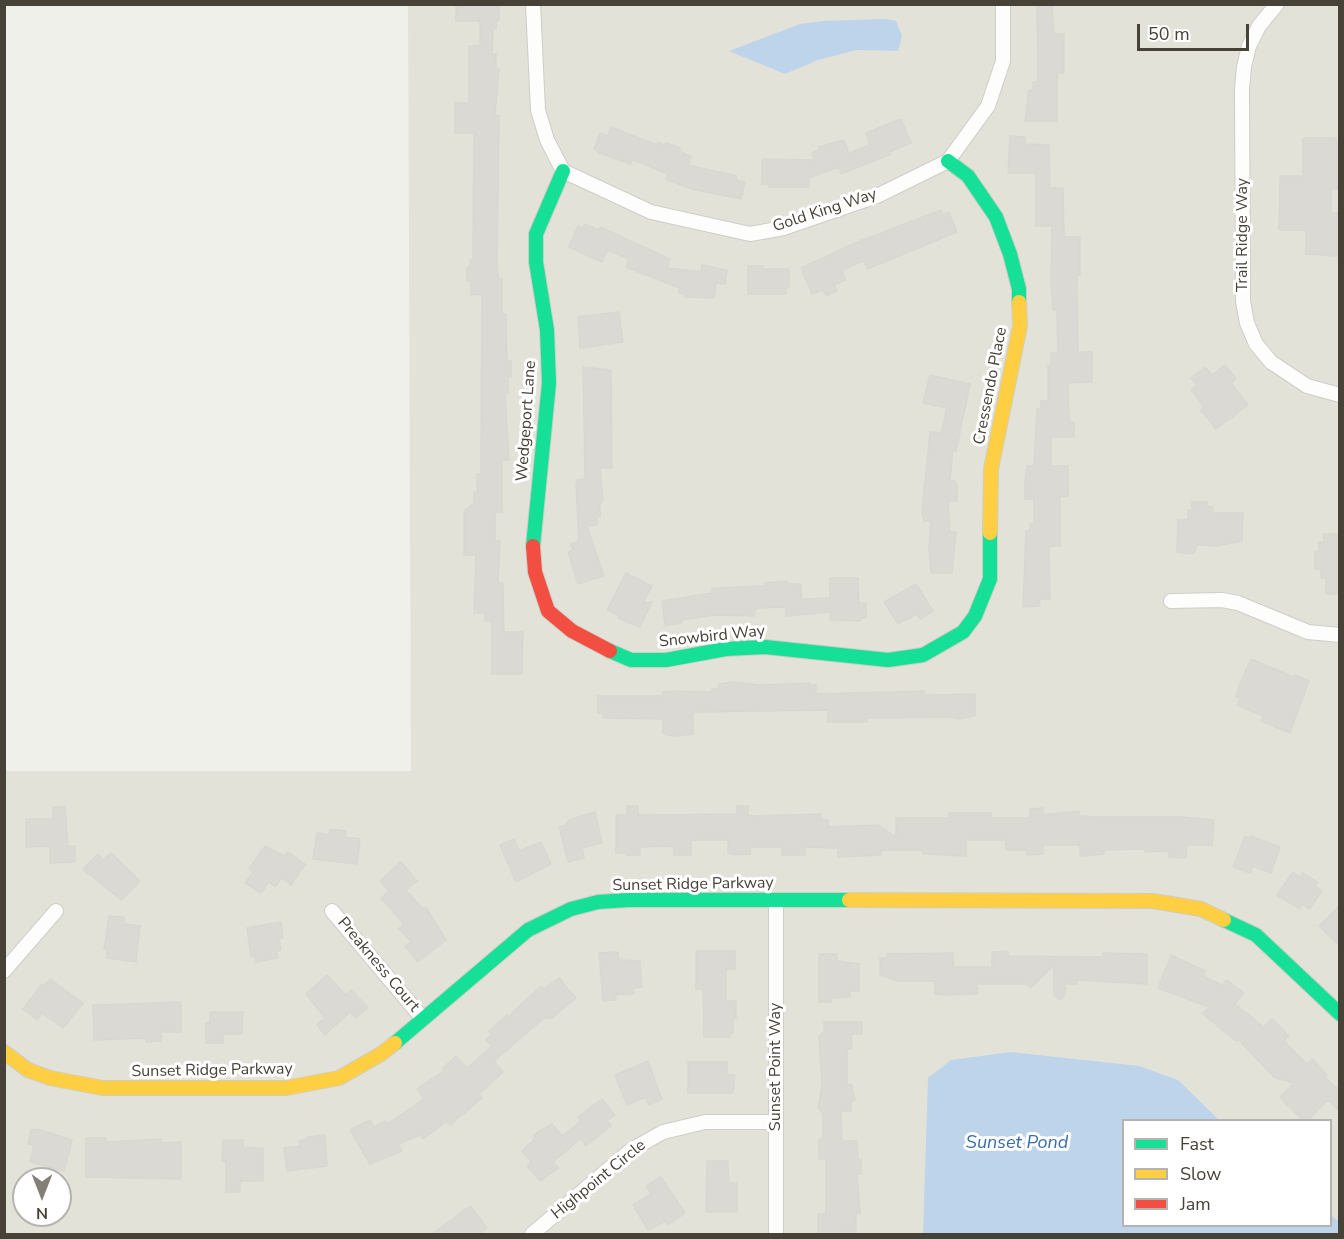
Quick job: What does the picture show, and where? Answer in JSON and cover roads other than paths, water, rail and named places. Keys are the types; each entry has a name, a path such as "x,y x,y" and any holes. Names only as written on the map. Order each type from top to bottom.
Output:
{"street":[{"path":"533,4 538,110 548,140 563,171"},
{"path":"948,162 988,106 1004,61 1003,4"},
{"name":"Trail Ridge Way","path":"1277,4 1259,26 1250,46 1242,89 1243,301 1247,323 1256,344 1271,362 1288,376 1307,386 1340,395"},
{"name":"Gold King Way","path":"563,171 651,212 750,234 784,228 877,196 948,162"},
{"name":"Cressendo Place","path":"948,162 968,176 996,218 1010,254 1019,289 1020,326 991,469 990,579 975,616 963,632"},
{"name":"Wedgeport Lane","path":"563,171 536,234 536,262 547,330 549,383 533,548 535,572 548,611 573,631"},
{"path":"1171,601 1222,600 1238,603 1308,632 1340,635"},
{"name":"Snowbird Way","path":"573,631 604,650 631,660 666,660 726,650 765,647 888,660 923,655 963,632"},
{"name":"Sunset Ridge Parkway","path":"4,1052 28,1070 50,1078 103,1089 286,1089 315,1084 362,1067 423,1019 528,930 571,909 597,903 628,900 1154,901 1176,904 1201,909 1256,935 1340,1014"},
{"name":"Sunset Point Way","path":"776,900 776,1234"},
{"path":"4,971 56,910"},
{"name":"Preakness Court","path":"332,910 423,1019"},
{"name":"Highpoint Circle","path":"532,1234 631,1150 663,1132 705,1122 776,1122"}],"water":[{"path":"886,19 896,21 902,36 898,51 856,50 818,60 785,74 729,51 800,24"},
{"name":"Sunset Pond","path":"1011,1052 1139,1066 1178,1080 1218,1119 1122,1119 1122,1227 1332,1227 1332,1216 1339,1222 1339,1234 923,1234 928,1078 951,1060"}]}
